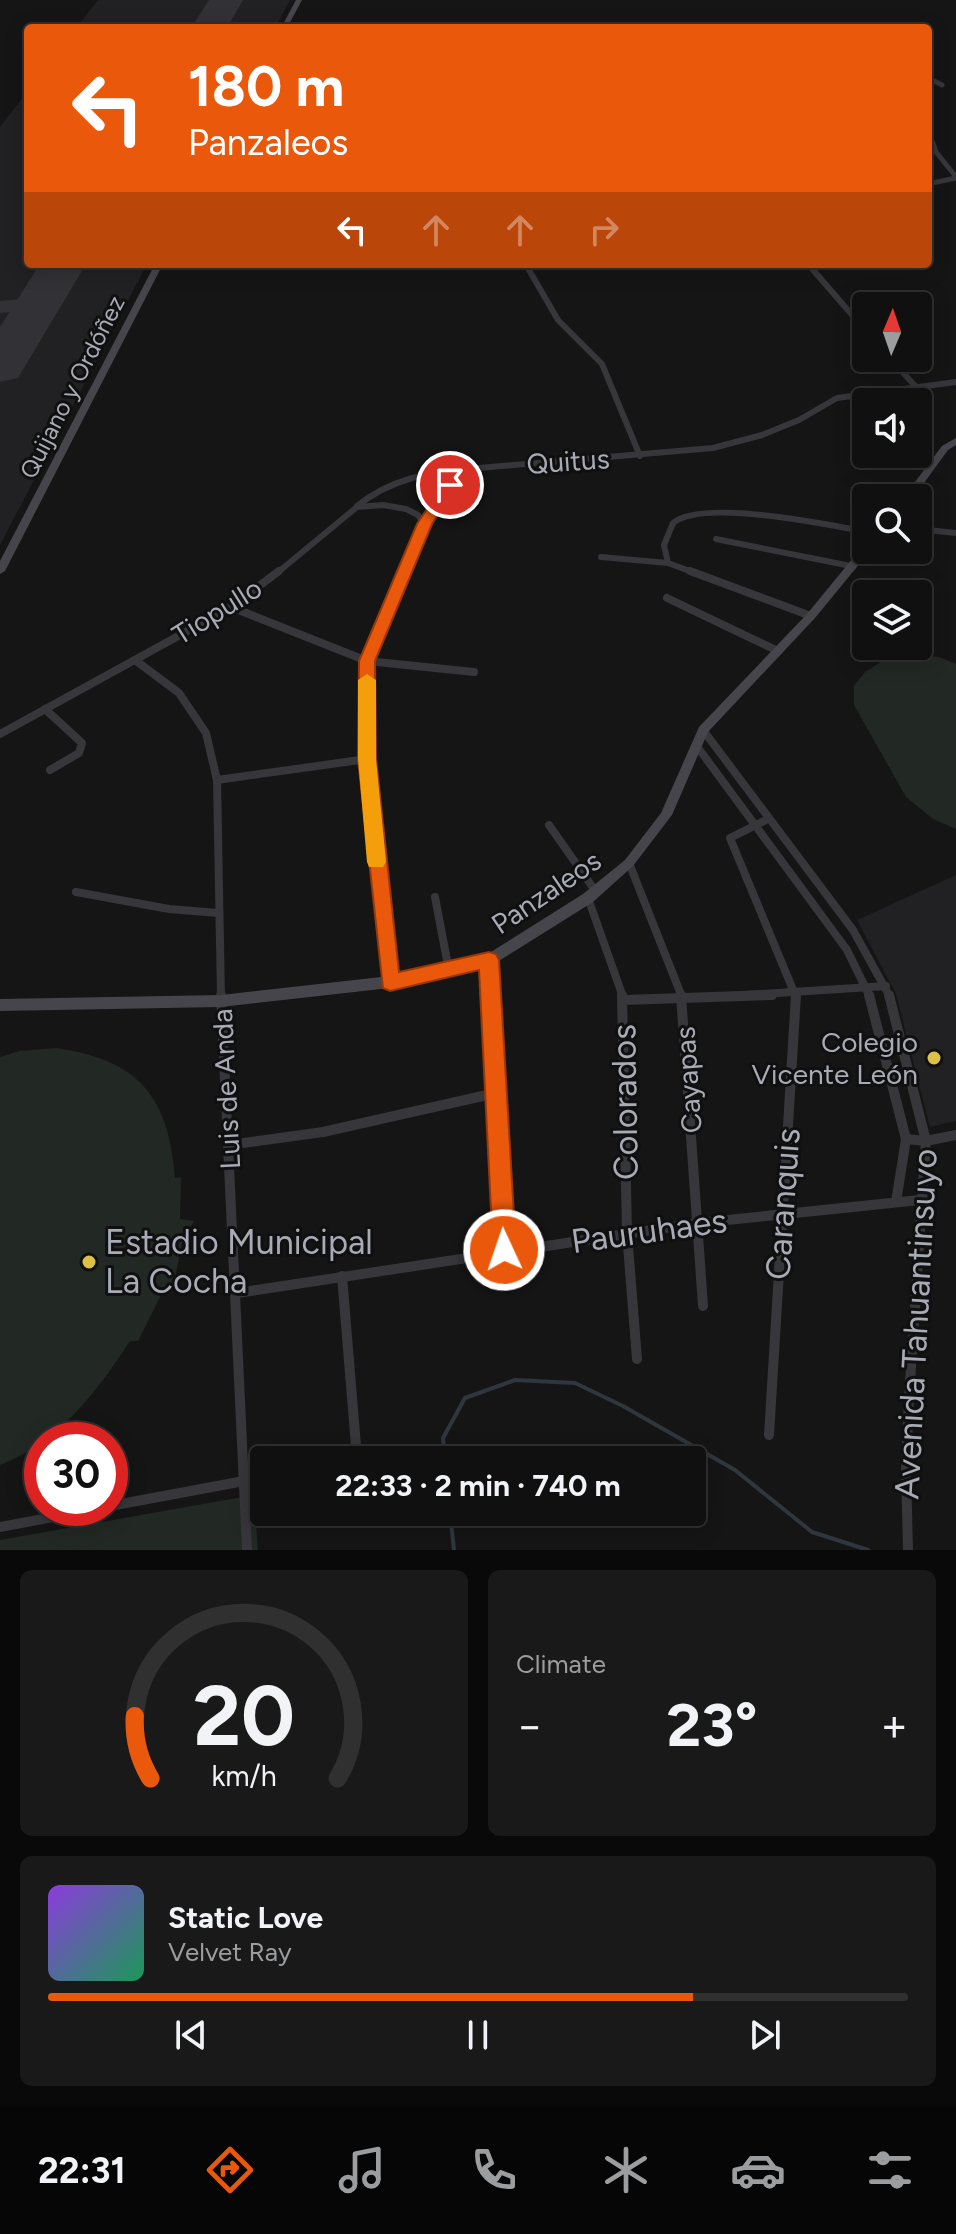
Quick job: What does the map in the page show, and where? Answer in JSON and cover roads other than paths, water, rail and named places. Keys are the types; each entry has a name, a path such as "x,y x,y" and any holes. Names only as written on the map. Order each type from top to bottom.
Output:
{"street":[{"path":"286,24 299,0"},
{"path":"932,80 942,85"},
{"path":"932,140 936,152 956,178 932,183"},
{"name":"Quijano y Ordóñez","path":"0,571 157,268"},
{"path":"811,268 852,315"},
{"path":"529,270 558,320 602,364 640,456"},
{"path":"903,372 916,387"},
{"name":"Quitus","path":"357,507 374,491 396,480 479,468 640,456 730,444 799,420 837,398 956,382"},
{"path":"918,484 945,448 956,441"},
{"path":"390,982 367,759 367,661 424,524 450,485 479,468"},
{"path":"357,507 383,505 406,509 418,515 424,524"},
{"name":"Tiopullo","path":"0,734 231,607 305,552 357,507"},
{"path":"668,563 664,539 678,519 741,515 801,519 852,529"},
{"path":"932,530 956,533"},
{"path":"716,539 851,566"},
{"path":"601,557 668,563 811,616"},
{"name":"Panzaleos","path":"0,1005 221,1001 390,982 489,960 592,895 629,863 666,815 703,730 811,616 851,566"},
{"path":"667,598 778,651"},
{"path":"231,607 367,661 474,672"},
{"name":"Luis de Anda","path":"135,660 179,693 192,709 206,733 217,780 221,1001 247,1550"},
{"path":"45,709 82,743 79,753 50,770"},
{"name":"Avenida Tahuantinsuyo","path":"703,730 853,930 886,986 926,1141 920,1200 906,1470 908,1549"},
{"name":"Avenida Tahuantinsuyo","path":"696,745 847,950 867,988 906,1139 896,1202"},
{"path":"217,780 367,759"},
{"name":"Caranquis","path":"768,819 730,838 796,994 769,1435"},
{"name":"Colorados","path":"549,825 592,895 624,1000 627,1233 637,1359"},
{"name":"Cayapas","path":"629,863 682,998 703,1306"},
{"path":"76,892 169,909 218,913"},
{"path":"435,897 449,971"},
{"path":"489,960 504,1250"},
{"path":"624,1000 796,994 886,986"},
{"path":"229,1145 323,1132 496,1093"},
{"path":"906,1139 926,1141 956,1135"},
{"name":"Pauruhaes","path":"237,1293 504,1250 698,1223 920,1200"},
{"path":"342,1276 356,1446"},
{"path":"128,1503 244,1481"},
{"path":"0,1527 24,1522"}],"waterway":[{"path":"444,1446 443,1438 465,1398 515,1380 575,1383 693,1446"},
{"path":"706,1453 735,1470 812,1532 868,1550"},
{"path":"451,1526 454,1550"}],"place":[{"name":"Colegio Vicente León","path":"934,1058"},
{"name":"Estadio Municipal La Cocha","path":"89,1262"}]}
